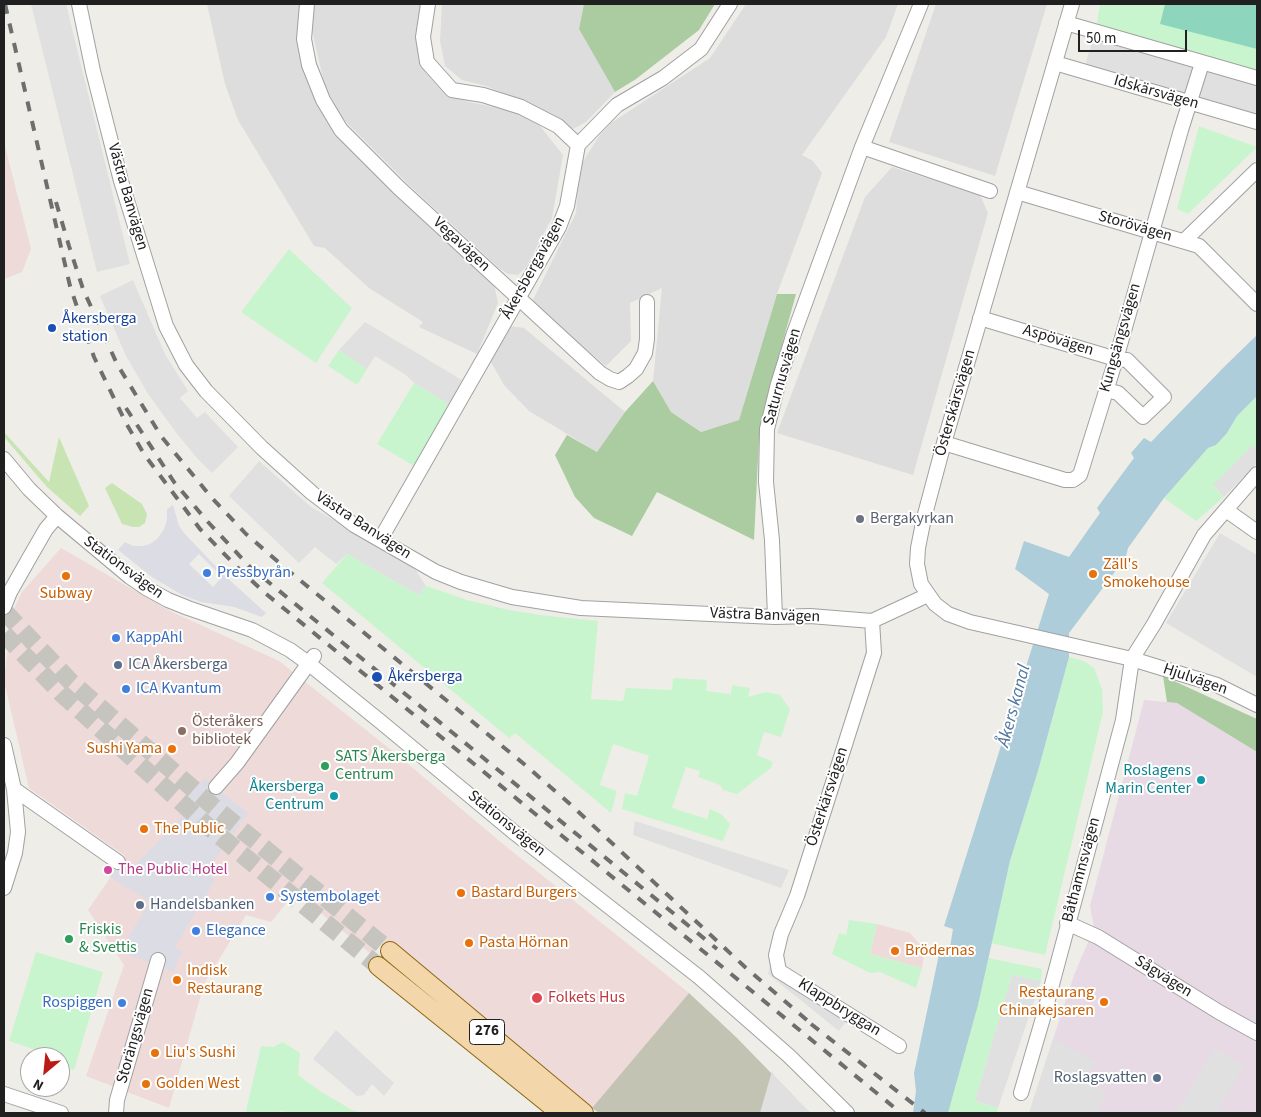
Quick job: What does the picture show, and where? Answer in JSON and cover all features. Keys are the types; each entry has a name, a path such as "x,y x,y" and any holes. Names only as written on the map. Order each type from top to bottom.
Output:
{"main road":[{"name":"276","path":"390,951 584,1113"},
{"name":"276","path":"378,966 560,1113"}],"street":[{"name":"Västra Banvägen","path":"79,4 93,71 122,181 166,326 186,365 206,391 276,461 312,493 354,525 436,572 461,582 512,597 581,608 775,617 810,616 872,621 928,595"},
{"name":"Vegavägen","path":"307,4 304,39 309,65 323,100 341,130 375,165 600,373 619,382 636,369 646,353 647,302"},
{"path":"428,4 423,37 427,62 452,90 483,95 520,107 558,126 578,145 617,105 663,78 702,49 730,4"},
{"name":"Saturnusvägen","path":"775,617 772,540 766,482 767,429 778,384 793,336 862,147 921,4"},
{"name":"Österskärsvägen","path":"1072,4 944,444 924,518 917,564 921,584 935,604 948,614 970,622 1132,659"},
{"path":"1066,23 1257,78"},
{"name":"Idskärsvägen","path":"1055,63 1257,122"},
{"name":"Kungsängsvägen","path":"944,444 1065,480 1073,480 1080,475 1116,359 1202,63"},
{"name":"Åkersbergavägen","path":"380,540 559,227 567,206 578,145"},
{"path":"862,147 990,190"},
{"name":"Storövägen","path":"1017,192 1184,241 1257,170"},
{"path":"1184,241 1199,246 1257,304"},
{"name":"Aspövägen","path":"980,318 1116,359 1127,360 1164,397 1143,417 1118,393 1106,390"},
{"name":"Stationsvägen","path":"4,459 57,516 146,588 174,603 270,638 290,650 311,659 381,722 516,834 699,977 789,1056 847,1113"},
{"name":"Båthamnsvägen","path":"1021,1093 1043,1018 1122,720 1132,659 1204,535 1257,474"},
{"path":"1226,510 1257,532"},
{"path":"4,608 10,592 31,555 46,529 57,516"},
{"name":"Österkärsvägen","path":"779,971 776,955 781,934 797,896 874,653 872,621"},
{"path":"216,787 236,764 311,659"},
{"name":"Hjulvägen","path":"1132,659 1217,685 1257,705"},
{"path":"4,746 14,789 18,832 15,853 4,888"},
{"path":"14,789 118,862"},
{"name":"Sågvägen","path":"1067,923 1098,937 1219,1012 1257,1033"},
{"name":"Storängsvägen","path":"116,1113 117,1100 158,960"},
{"name":"Klappbryggan","path":"779,971 898,1046"},
{"path":"4,1094 61,1113"}],"shaded area":[{"path":"31,4 66,4 130,264 97,272"},
{"path":"207,4 300,4 314,93 338,137 494,284 498,303 477,354 419,327 423,322 369,288 325,248 314,246 238,120 225,84"},
{"path":"312,4 421,4 417,47 426,73 442,91 469,102 509,110 536,121 563,155 552,218 526,267 518,275 508,274 499,268 409,185 340,116 324,83 310,21"},
{"path":"442,4 584,4 579,29 615,92 586,122 573,129 529,104 486,86 462,80 445,66 440,41"},
{"path":"746,4 898,4 886,37 802,155 813,161 822,173 777,294 739,420 701,432 671,412 653,381 662,288 630,303 631,341 606,366 531,304 576,213 579,168 599,136 611,123 710,58"},
{"path":"936,4 1047,4 995,176 889,142"},
{"path":"1096,29 1257,75 1257,124 1083,72"},
{"path":"4,142 31,249 22,272 4,279"},
{"path":"892,167 980,195 988,213 913,475 777,433 865,197"},
{"path":"133,280 165,354 188,391 180,398 197,418 205,412 238,447 212,473 178,435 148,394 126,356 100,296"},
{"path":"365,322 462,380 450,405 375,356 367,369 339,350"},
{"path":"509,326 524,328 625,412 597,452 529,411 504,385 491,362"},
{"path":"1253,445 1257,449 1257,463 1224,497 1213,485"},
{"path":"259,461 311,507 411,563 426,586 419,595 347,554 336,564 315,547 299,563 229,496"},
{"path":"173,505 179,526 184,533 224,575 266,613 262,617 234,607 201,602 182,595 152,577 118,550 125,542 133,546 143,546 150,544 158,538 167,520 167,509","holes":["199,554 222,577 213,587 189,564"]},
{"path":"1220,533 1257,555 1257,677 1166,623"},
{"path":"61,548 170,611 279,661 395,753 503,844 689,993 592,1108 385,941 371,954 295,892 271,922 246,915 204,984 169,1108 86,1076 124,965 88,910 125,856 29,788 4,681 12,613 22,592"},
{"path":"1144,700 1177,703 1257,752 1257,1113 1029,1113 1074,975 1094,928 1090,906"},
{"path":"205,779 248,813 206,872 215,880 175,947 182,951 173,972 125,953 129,936 150,902 109,876 115,867 124,860 134,866 186,813 178,806"},
{"path":"635,821 789,870 781,888 633,835"},
{"path":"877,924 910,933 925,950 922,968 870,954"},
{"path":"770,966 847,1020 839,1031 768,974"},
{"path":"1012,975 1041,981 998,1108 975,1101"},
{"path":"689,993 736,1037 810,1113 599,1113 592,1108"},
{"path":"336,1030 394,1083 384,1096 372,1084 364,1095 357,1096 313,1059"},
{"path":"1053,1039 1097,1062 1084,1081 1107,1093 1098,1109 1105,1113 1029,1113"},
{"path":"1215,1048 1244,1066 1216,1113 1175,1113"},
{"path":"772,1071 775,1076 810,1113 760,1113"}],"green space":[{"path":"584,4 715,4 699,30 636,79 615,92 579,29"},
{"path":"1100,4 1257,4 1257,75 1096,29"},
{"path":"1165,4 1257,4 1257,49 1160,24"},
{"path":"1199,126 1257,147 1188,214 1177,209"},
{"path":"289,249 352,308 316,363 241,312"},
{"path":"777,294 796,294 759,438 754,540 657,492 632,536 594,518 575,497 555,455 567,435 597,452 625,412 653,381 671,412 701,432 739,420"},
{"path":"339,350 367,369 357,385 328,366"},
{"path":"414,383 450,405 414,466 377,444"},
{"path":"1257,396 1257,449 1253,445 1213,486 1224,497 1196,521 1164,498 1208,448 1216,445 1227,433 1237,416"},
{"path":"4,432 49,482 59,437 89,506 80,516 47,487 4,437"},
{"path":"112,483 142,504 147,514 145,523 139,527 122,524 105,488"},
{"path":"347,554 419,595 426,586 467,600 509,610 598,621 591,699 623,701 626,688 672,690 673,678 707,680 706,691 731,694 732,685 750,688 748,697 766,692 780,695 790,709 781,737 764,732 757,755 773,762 771,768 737,794 723,790 720,785 698,777 700,771 686,767 672,808 707,819 710,809 721,814 730,824 723,841 622,809 625,793 637,796 649,756 613,744 600,785 617,791 611,813 515,733 509,738 322,583"},
{"path":"1069,657 1084,661 1094,668 1102,689 1103,712 1045,955 991,943 1011,858 1038,771"},
{"path":"1163,676 1257,719 1257,752 1177,703 1167,702"},
{"path":"849,920 877,924 870,954 922,968 916,988 880,972 870,973 832,954 839,933 846,935"},
{"path":"36,952 103,972 74,1070 70,1069 70,1047 27,1047 9,1041"},
{"path":"988,958 1042,969 1041,981 1012,975 975,1101 998,1108 997,1113 951,1113 948,1111 978,1005"},
{"path":"283,1042 300,1053 298,1075 320,1091 352,1110 361,1113 288,1113 281,1110 280,1113 250,1113 246,1111 261,1046 273,1047"}],"water":[{"name":"Åkers kanal","path":"1257,335 1257,396 1237,416 1227,433 1216,445 1208,448 1164,498 1128,548 1126,556 1069,633 1069,657 1038,771 1010,861 978,1005 948,1113 913,1113 916,1091 914,1073 941,945 950,947 953,929 944,926 1049,594 1015,569 1024,541 1069,557 1100,513 1097,508 1134,458 1131,453 1144,438 1151,442"}],"tunnel":[{"path":"4,611 71,682 215,808 390,951"},
{"path":"4,634 61,693 205,824 378,966"}],"railway":[{"path":"5,4 70,286 94,357 126,423 144,454 200,529 265,593 901,1113"},
{"path":"56,202 83,289 117,364 161,436 211,497 246,534 290,572 570,804 745,967 815,1027"},
{"path":"126,408 174,482 250,567 717,949"},
{"path":"811,1024 925,1113"}],"place":[{"name":"Åkersberga station","path":"52,328"},
{"name":"Bergakyrkan","path":"860,519"},
{"name":"Pressbyrån","path":"207,573"},
{"name":"Zäll's Smokehouse","path":"1093,574"},
{"name":"Subway","path":"66,576"},
{"name":"KappAhl","path":"116,638"},
{"name":"ICA Åkersberga","path":"118,665"},
{"name":"Åkersberga","path":"377,677"},
{"name":"ICA Kvantum","path":"126,689"},
{"name":"Österåkers bibliotek","path":"182,731"},
{"name":"Sushi Yama","path":"172,749"},
{"name":"SATS Åkersberga Centrum","path":"325,766"},
{"name":"Roslagens Marin Center","path":"1201,780"},
{"name":"Åkersberga Centrum","path":"334,796"},
{"name":"The Public","path":"144,829"},
{"name":"The Public Hotel","path":"108,870"},
{"name":"Bastard Burgers","path":"461,893"},
{"name":"Systembolaget","path":"270,897"},
{"name":"Handelsbanken","path":"140,905"},
{"name":"Elegance","path":"196,931"},
{"name":"Friskis & Svettis","path":"69,939"},
{"name":"Pasta Hörnan","path":"469,943"},
{"name":"Brödernas","path":"895,951"},
{"name":"Indisk Restaurang","path":"177,980"},
{"name":"Folkets Hus","path":"537,998"},
{"name":"Restaurang Chinakejsaren","path":"1104,1002"},
{"name":"Rospiggen","path":"122,1003"},
{"name":"Liu's Sushi","path":"155,1053"},
{"name":"Roslagsvatten","path":"1157,1078"},
{"name":"Golden West","path":"146,1084"}]}
